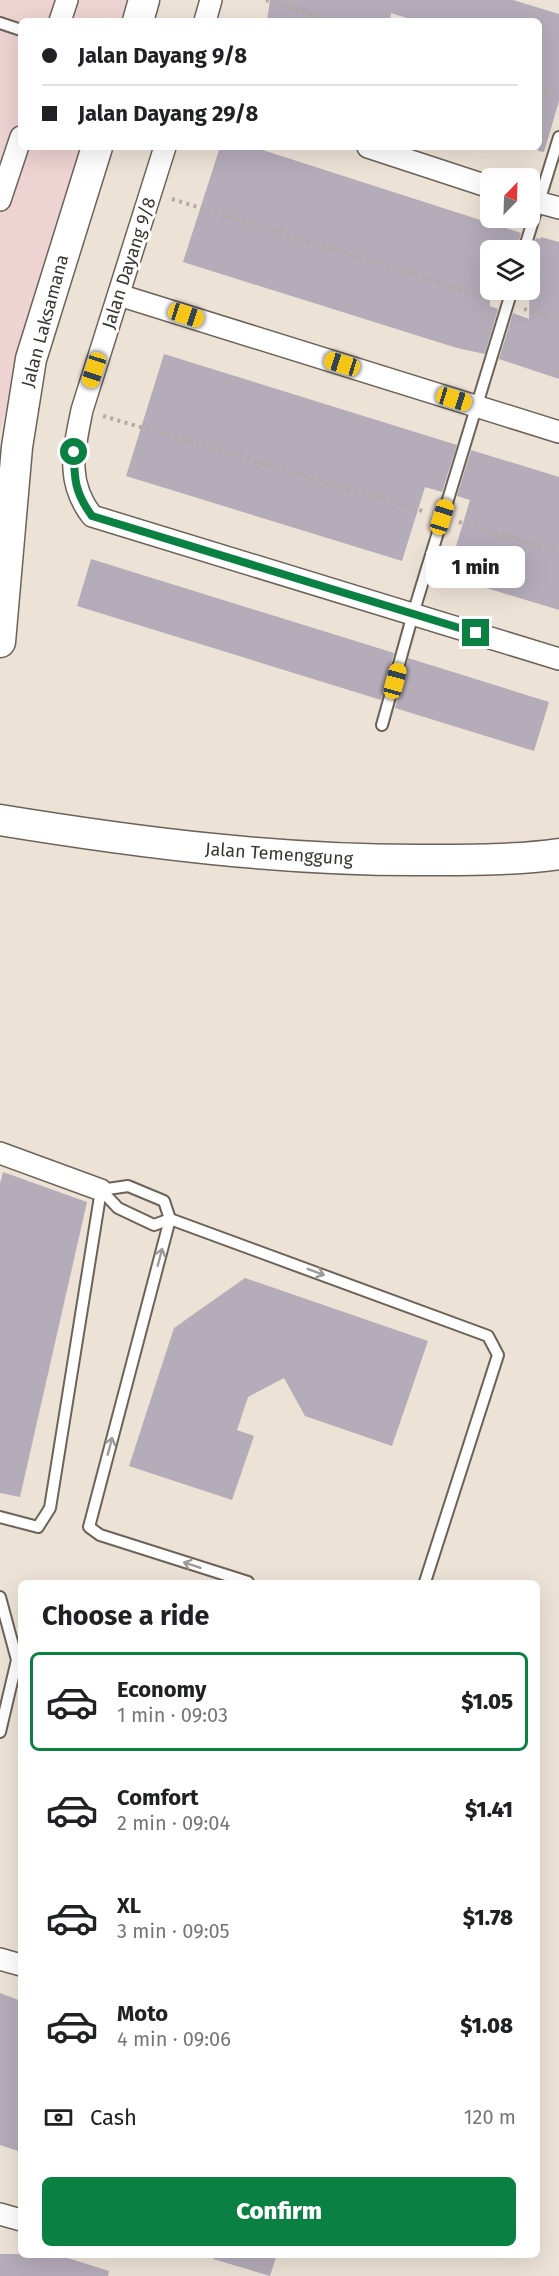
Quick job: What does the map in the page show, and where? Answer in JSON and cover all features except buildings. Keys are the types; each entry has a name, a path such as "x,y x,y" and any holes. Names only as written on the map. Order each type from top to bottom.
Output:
{"street":[{"path":"61,18 67,0"},
{"path":"139,18 144,0"},
{"path":"206,18 211,0"},
{"path":"0,200 18,146"},
{"name":"Jalan Laksamana","path":"0,642 8,445 31,359 96,150"},
{"name":"Jalan Dayang 9/8","path":"164,150 82,410 74,452 74,479 80,500 92,516 413,614"},
{"path":"377,150 480,184"},
{"path":"119,295 559,432"},
{"path":"413,614 559,659"},
{"name":"Jalan Temenggung","path":"0,820 76,833 226,851 366,860 520,860 559,854"},
{"path":"0,1153 101,1190"},
{"path":"0,1959 18,1964"},
{"path":"0,2214 18,2219"}],"lane":[{"path":"0,23 18,29"},
{"path":"528,240 542,204 559,137"},
{"path":"382,725 442,517 509,300"},
{"path":"101,1190 128,1186 148,1193 164,1201 170,1219 89,1527 100,1535 242,1580"},
{"path":"101,1190 118,1208 154,1225 170,1219 488,1336 498,1355 425,1580"},
{"path":"0,1517 39,1527 50,1508 101,1190"},
{"path":"0,1597 17,1660 0,1732"}],"path":[{"path":"266,0 323,18"},
{"path":"542,89 559,94"},
{"path":"151,193 559,320"},
{"path":"82,410 559,552"}],"shaded area":[{"path":"0,0 136,0 131,18 18,18 18,150 89,150 0,431"}],"route":[{"path":"74,452 74,479 80,500 92,516 476,633"}]}
